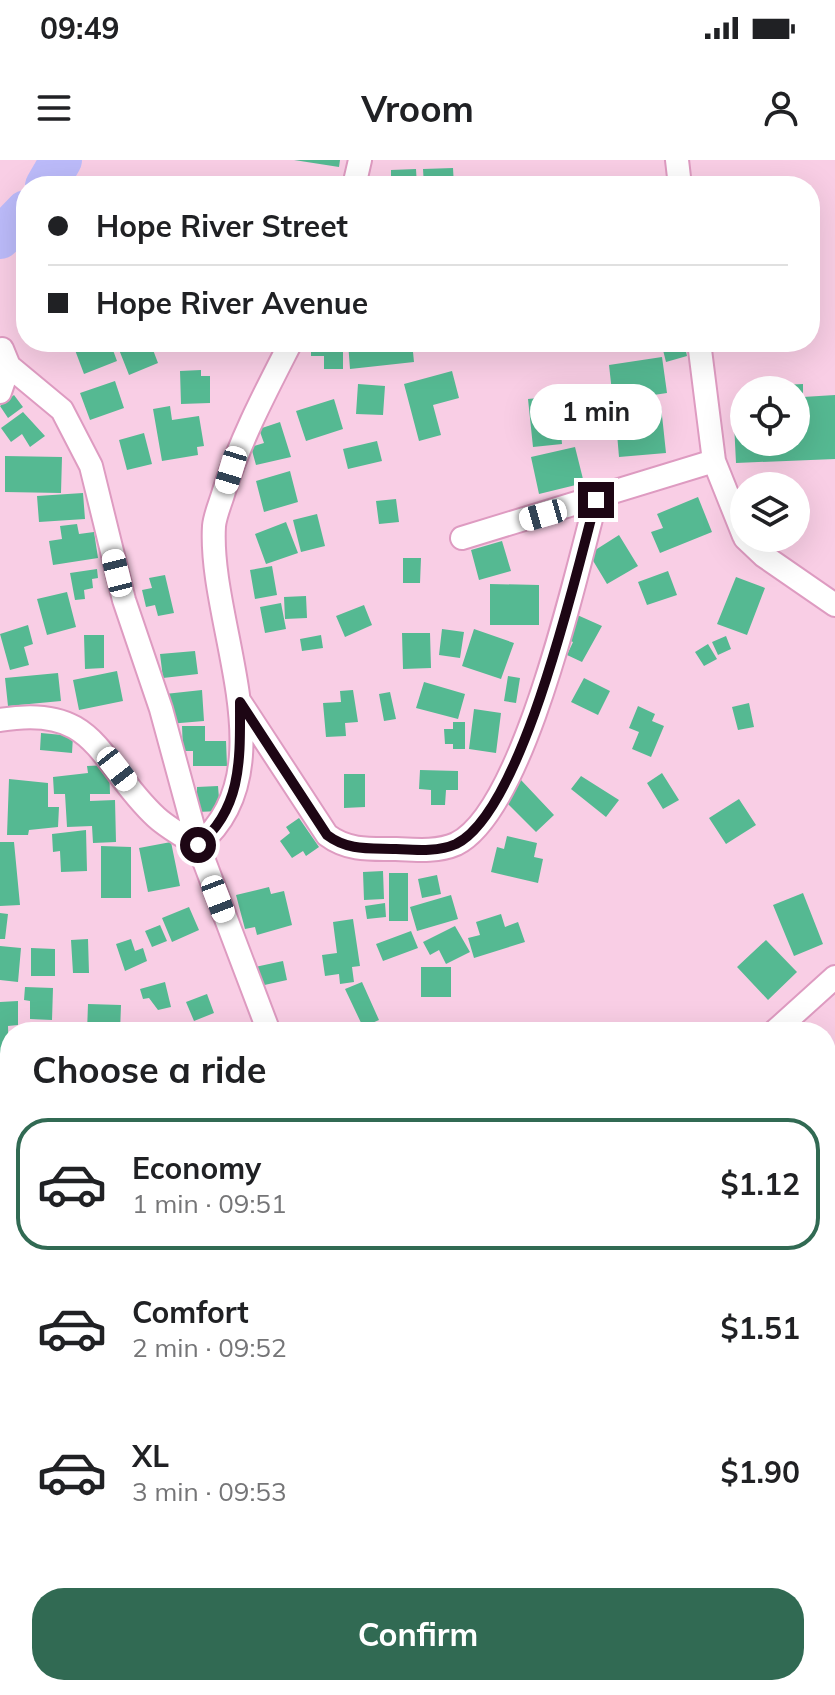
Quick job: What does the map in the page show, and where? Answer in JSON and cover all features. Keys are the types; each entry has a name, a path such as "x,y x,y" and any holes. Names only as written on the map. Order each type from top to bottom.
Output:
{"street":[{"path":"198,845 222,822 235,795 240,748 240,702 220,599 214,525 239,442 286,352"},
{"path":"700,352 714,461 730,500"},
{"path":"0,392 5,358"},
{"path":"5,358 62,410 91,466 124,600 161,709 198,845 265,1022"},
{"path":"462,538 596,500 714,461"},
{"path":"240,702 327,835 342,846 428,850 456,844 477,828 521,754 548,673 596,500"},
{"path":"760,552 835,605"},
{"path":"0,720 31,714 63,721 88,733 156,817 198,845"},
{"path":"785,1022 835,977"}],"building":[{"path":"294,160 340,160 339,167"},
{"path":"453,168 453,176 423,176 423,169"},
{"path":"416,169 416,176 391,176 391,170"},
{"path":"76,352 114,352 117,361 84,374"},
{"path":"120,352 154,352 158,363 129,375"},
{"path":"311,352 343,352 343,369 324,369 324,356 311,356"},
{"path":"349,352 413,352 414,362 350,369"},
{"path":"664,352 686,352 687,356 666,362"},
{"path":"662,357 667,393 613,401 609,365"},
{"path":"201,370 201,376 210,376 210,403 181,404 180,371"},
{"path":"452,371 459,398 433,405 441,435 419,441 404,384"},
{"path":"115,381 124,408 90,420 80,393"},
{"path":"358,384 385,386 383,415 356,414"},
{"path":"14,395 23,407 8,418 0,406"},
{"path":"835,395 835,459 736,463 736,456 810,456 810,397"},
{"path":"548,397 549,404 562,403 563,412 577,410 579,429 561,431 562,444 533,447 528,399"},
{"path":"334,399 343,429 306,441 296,411"},
{"path":"170,406 172,420 199,416 204,446 197,447 198,455 162,461 153,409"},
{"path":"661,406 666,453 619,457 615,410"},
{"path":"23,412 45,436 30,447 22,434 11,442 1,428"},
{"path":"280,422 291,457 256,465 251,447 264,443 259,429"},
{"path":"144,433 152,464 127,470 119,440"},
{"path":"377,441 382,461 348,469 343,449"},
{"path":"575,447 584,483 539,494 531,457"},
{"path":"5,456 62,457 61,493 5,492"},
{"path":"290,471 298,502 264,512 256,481"},
{"path":"83,493 85,519 39,522 37,496"},
{"path":"698,497 712,532 660,553 651,532 663,528 657,514"},
{"path":"396,499 399,522 379,524 376,501"},
{"path":"317,514 325,546 301,552 293,520"},
{"path":"286,522 298,553 266,564 255,534"},
{"path":"77,524 79,534 94,532 98,558 53,565 49,541 62,539 60,526"},
{"path":"619,535 638,566 607,584 589,554"},
{"path":"502,541 511,571 479,580 471,550"},
{"path":"403,558 421,558 420,583 403,583"},
{"path":"272,566 277,595 255,599 250,570"},
{"path":"97,569 98,578 92,579 93,588 84,590 85,599 75,600 70,573"},
{"path":"668,571 677,595 647,605 638,582"},
{"path":"165,575 174,613 158,616 155,605 146,607 142,590 152,588 149,578"},
{"path":"736,577 765,588 747,635 717,624"},
{"path":"490,584 539,585 539,625 490,625"},
{"path":"67,592 76,627 47,635 37,599"},
{"path":"306,596 307,618 285,619 284,597"},
{"path":"281,603 286,629 265,633 260,607"},
{"path":"364,605 372,625 345,637 336,616"},
{"path":"575,614 602,626 582,662 567,655 573,642 563,638"},
{"path":"28,625 33,644 24,647 29,665 10,670 0,634"},
{"path":"442,629 464,632 460,658 439,655"},
{"path":"474,629 514,643 501,679 462,666"},
{"path":"402,633 430,633 431,668 403,669"},
{"path":"84,635 104,635 104,668 85,669"},
{"path":"321,635 323,648 302,651 300,639"},
{"path":"726,636 731,649 718,655 712,642"},
{"path":"708,644 717,659 704,666 695,652"},
{"path":"195,651 198,674 163,678 160,654"},
{"path":"117,671 123,701 79,710 73,680"},
{"path":"58,673 61,701 8,706 5,678"},
{"path":"508,676 520,678 516,703 504,701"},
{"path":"584,678 610,691 598,715 571,702"},
{"path":"424,682 465,694 458,719 416,708"},
{"path":"202,690 204,721 168,724 165,694"},
{"path":"353,690 358,722 345,723 346,736 326,737 323,703 341,702 340,691"},
{"path":"390,692 396,719 384,721 379,694"},
{"path":"749,703 754,727 738,730 732,707"},
{"path":"638,706 655,714 652,721 664,726 651,757 632,749 639,732 629,728"},
{"path":"474,709 501,713 496,753 469,749"},
{"path":"453,722 465,722 465,749 453,749 453,744 445,744 444,729 453,729"},
{"path":"182,726 205,726 205,741 226,741 227,766 193,766 193,751 183,751"},
{"path":"41,733 73,736 72,753 40,750"},
{"path":"109,765 110,794 90,794 90,801 115,800 116,842 93,843 92,826 67,827 65,794 54,794 53,777 88,773 87,766"},
{"path":"420,770 458,771 458,790 446,790 445,805 431,805 431,790 419,789"},
{"path":"662,773 679,800 663,809 647,783"},
{"path":"344,774 365,774 365,807 344,808"},
{"path":"581,776 619,800 606,817 571,789"},
{"path":"9,779 48,783 48,807 59,807 58,827 29,830 28,835 7,835"},
{"path":"521,780 554,815 536,832 502,798"},
{"path":"218,786 220,811 197,812 197,787"},
{"path":"739,799 756,825 726,844 709,818"},
{"path":"299,818 319,847 306,856 303,851 292,858 280,841 290,833 286,827"},
{"path":"86,830 87,871 61,872 60,851 53,852 52,834"},
{"path":"507,836 537,843 534,857 543,859 538,883 491,872 497,847 504,849"},
{"path":"0,842 14,842 20,905 0,906"},
{"path":"171,842 180,886 148,892 139,848"},
{"path":"101,846 131,847 131,898 101,898"},
{"path":"383,871 384,899 364,900 363,872"},
{"path":"389,873 408,873 408,921 389,921"},
{"path":"437,875 441,894 422,898 418,879"},
{"path":"269,887 271,894 284,891 292,925 257,935 255,927 245,929 236,895"},
{"path":"803,893 823,944 794,956 773,905"},
{"path":"451,895 458,919 417,931 410,907"},
{"path":"385,903 386,917 367,919 365,906"},
{"path":"189,907 199,930 172,942 162,918"},
{"path":"0,913 8,914 5,939 0,939"},
{"path":"501,914 505,927 518,922 525,942 474,958 468,938 480,935 476,922"},
{"path":"353,919 360,966 352,967 354,982 340,984 339,974 325,976 322,955 337,953 333,922"},
{"path":"160,925 167,941 152,947 145,931"},
{"path":"455,926 470,952 446,964 439,950 430,955 423,942"},
{"path":"411,931 418,948 383,961 376,944"},
{"path":"88,939 89,973 73,973 71,940"},
{"path":"131,939 135,951 143,948 147,961 125,971 116,944"},
{"path":"766,940 797,972 768,1000 737,967"},
{"path":"0,946 21,948 18,982 0,980"},
{"path":"31,948 55,949 55,976 31,976"},
{"path":"283,961 287,980 260,986 255,967"},
{"path":"421,967 451,967 451,997 421,997"},
{"path":"165,982 171,1007 158,1010 149,998 143,999 140,989"},
{"path":"362,982 379,1020 361,1022 345,989"},
{"path":"25,987 53,988 52,1020 30,1019 30,1001 24,1000"},
{"path":"207,994 214,1013 194,1021 186,1002"},
{"path":"18,1001 18,1022 0,1022 0,1002"},
{"path":"88,1004 121,1005 120,1022 87,1022"}],"waterway":[{"path":"52,176 61,160"},
{"path":"0,238 16,221"}],"route":[{"path":"198,845 222,822 235,795 240,748 240,702 327,835 342,846 428,850 456,844 477,828 521,754 548,673 596,500"}]}
